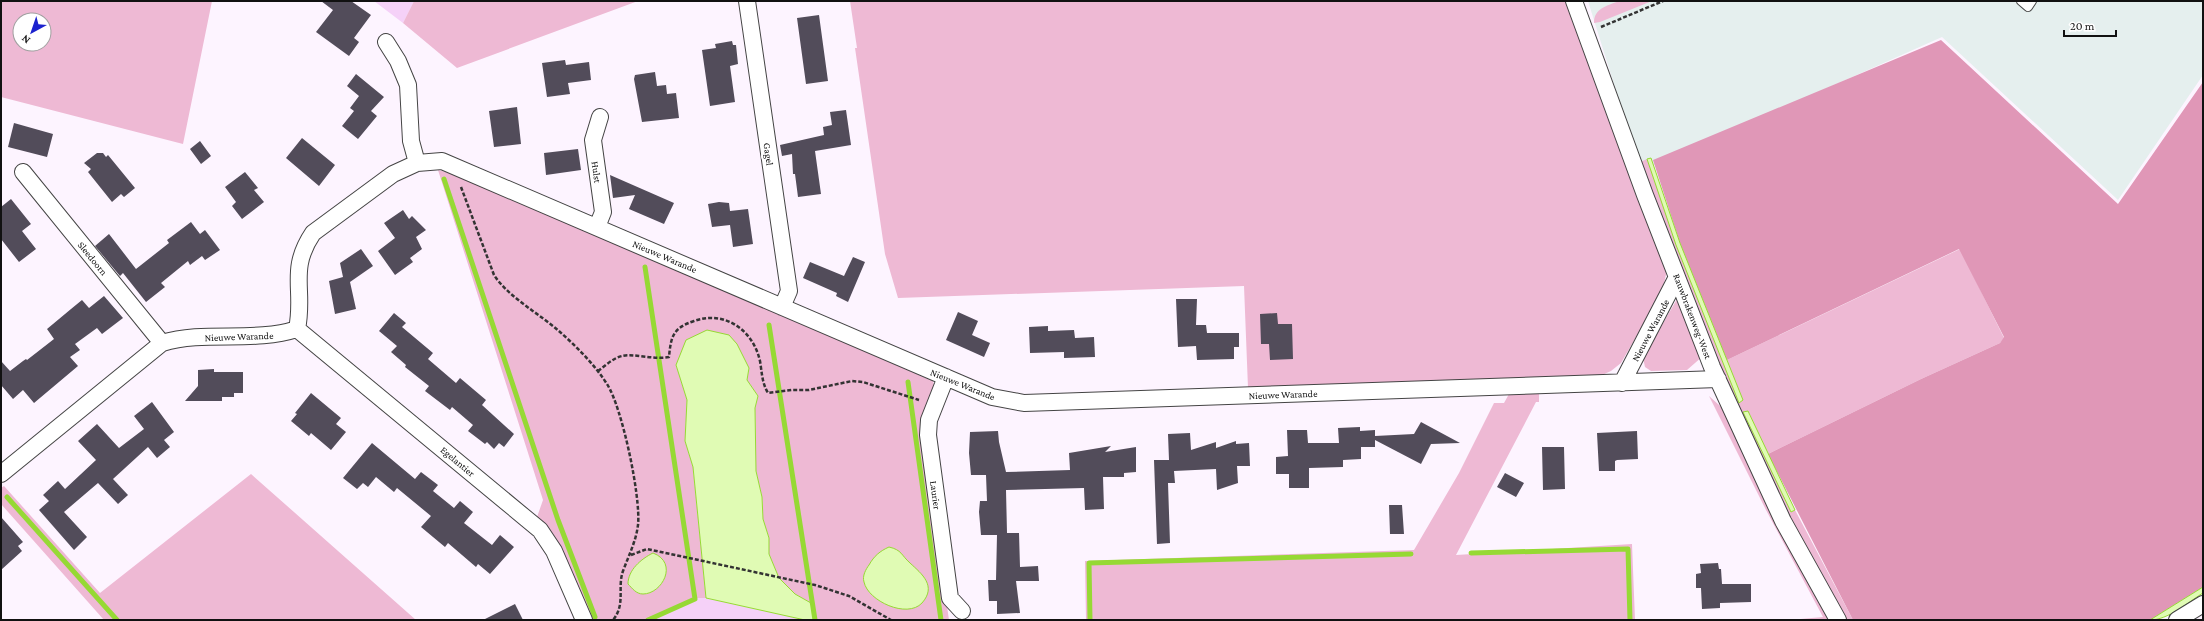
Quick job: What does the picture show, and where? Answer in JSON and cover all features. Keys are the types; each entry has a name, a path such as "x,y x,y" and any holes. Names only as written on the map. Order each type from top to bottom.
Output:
{"street":[{"name":"Gagel","path":"746,1 789,291 782,307"},
{"name":"Rauwbrakenweg-West","path":"1579,3 1585,33 1644,195 1718,379 1783,521 1838,620"},
{"path":"386,42 398,61 408,85 410,141 417,163"},
{"name":"Hulst","path":"597,227 603,212 593,140 600,117"},
{"name":"Nieuwe Warande","path":"1,474 162,344 189,338 280,335 297,329 301,312 298,274 299,261 304,247 313,233 393,174 417,163 442,161 992,397 1024,403 1718,379"},
{"name":"Sleedoorn","path":"24,172 162,344"},
{"name":"Nieuwe Warande","path":"1622,383 1677,277"},
{"name":"Egelantier","path":"297,329 540,530 554,551 584,620"},
{"name":"Laurier","path":"946,377 929,420 928,435 950,598 962,611"},
{"path":"2177,620 2203,604"}],"lane":[{"path":"2021,1 2028,7 2032,1"}],"path":[{"path":"1585,33 1663,1"},
{"path":"463,169 461,187 494,275 504,289 543,316 598,371 615,399 633,473 637,500 638,525 622,578 621,608 613,620"},
{"path":"598,371 621,356 648,358 669,357 671,338 681,325 700,318 722,318 740,326 752,342 759,360 763,384 768,393 792,390 809,390 857,381 871,383 915,399"},
{"path":"630,555 647,549 815,586 849,596 891,620"}],"shaded area":[{"path":"1,1 212,1 183,144 1,97"},
{"path":"374,1 414,1 403,23"},
{"path":"414,1 638,1 457,68 403,23"},
{"path":"850,1 1569,1 1668,266 1662,292 1621,363 1611,371 1602,375 1248,388 1244,286 898,298 885,254 855,48 857,48"},
{"path":"1588,1 2203,1 2203,75 2118,200 1942,37 1641,171"},
{"path":"1619,1 1652,1 1594,23 1596,14 1602,8"},
{"path":"1941,40 2118,204 2203,82 2203,587 2150,620 1853,620 1768,454 1921,379 2000,343 2004,337 1959,249 1727,360 1680,243 1653,160"},
{"path":"1651,158 1680,243 1743,400 1739,403 1676,245 1647,159"},
{"path":"1647,159 1727,360 1960,249 2004,338 2000,343 1921,379 1768,454 1748,411 1791,512 1795,510 1853,620 1843,620 1789,520 1730,395 1638,163"},
{"path":"438,170 454,174 933,381 935,389 922,430 949,620 815,620 811,603 795,594 779,578 769,554 769,538 763,519 762,497 756,471 755,408 758,396 747,380 749,368 676,365 687,400 685,441 693,467 706,598 694,598 648,620 590,620 561,547 553,534 537,517 543,500"},
{"path":"1677,299 1703,356 1687,370 1651,371 1645,367 1643,358"},
{"path":"707,330 729,335 737,344 749,368 747,380 758,396 755,408 756,471 762,497 763,519 769,538 769,554 779,578 795,594 811,603 815,620 805,620 706,598 693,467 685,441 687,400 676,365 686,340"},
{"path":"1539,393 1539,402 1536,402 1456,555 1632,544 1635,620 1086,620 1085,561 1414,550 1459,473 1494,403 1504,403 1509,394"},
{"path":"1709,396 1728,413 1832,620 1789,620 1823,617 1766,510"},
{"path":"1748,411 1795,510 1791,512 1743,412"},
{"path":"251,474 416,620 104,620 1,504 1,488 4,486 100,593"},
{"path":"889,547 899,551 926,581 928,591 926,597 922,603 915,607 907,609 889,606 873,596 867,589 864,582 864,575 866,571 875,556"},
{"path":"653,553 661,558 665,564 665,577 661,584 650,593 638,593 628,584 630,574 644,558"},
{"path":"2203,587 2203,593 2177,610 2164,617 2150,620"},
{"path":"694,598 706,598 805,620 648,620"}],"building":[{"path":"321,1 351,1 371,15 354,38 359,42 349,56 316,32 333,10"},
{"path":"819,15 828,81 806,84 797,18"},
{"path":"732,41 733,45 736,45 738,64 730,66 735,102 710,106 702,50 716,48 715,44"},
{"path":"565,60 566,65 589,62 591,80 568,83 570,94 547,97 542,63"},
{"path":"655,72 657,86 666,85 667,94 676,93 679,118 642,122 634,79 635,75"},
{"path":"356,74 384,97 371,111 377,116 358,139 342,126 354,111 350,108 359,96 347,86"},
{"path":"517,107 521,144 494,147 489,111"},
{"path":"846,110 851,145 815,151 821,194 798,197 795,174 793,174 792,154 782,156 780,145 824,135 823,127 832,125 830,112"},
{"path":"14,123 53,134 47,157 8,147"},
{"path":"302,138 335,165 319,186 286,158"},
{"path":"200,141 211,156 201,164 190,149"},
{"path":"578,149 581,170 546,175 544,153"},
{"path":"97,153 103,153 106,157 108,155 135,188 124,197 121,194 112,202 88,172 91,169 84,163"},
{"path":"245,172 258,188 254,190 264,202 242,219 232,206 236,202 225,187"},
{"path":"610,175 674,203 664,224 629,209 635,195 613,198"},
{"path":"11,199 31,224 22,231 36,249 19,262 1,239 1,207"},
{"path":"719,202 729,203 730,211 748,209 753,244 733,247 730,225 712,227 708,204"},
{"path":"403,210 409,219 412,216 426,230 416,237 422,249 410,258 413,262 395,275 378,251 395,238 384,223"},
{"path":"191,222 200,234 205,230 220,250 205,260 202,256 190,265 188,261 161,283 165,287 146,302 123,273 120,276 95,246 109,234 136,269 169,243 167,240"},
{"path":"361,249 373,266 350,282 356,309 335,314 329,281 343,277 340,263"},
{"path":"853,257 865,262 848,302 836,296 837,293 803,278 810,262 844,276"},
{"path":"104,296 123,318 102,334 97,328 75,344 80,350 70,357 78,366 34,403 23,390 13,399 1,385 1,361 10,371 54,339 47,329 82,300 89,308"},
{"path":"1176,299 1197,299 1196,325 1206,325 1207,333 1239,333 1239,347 1234,347 1234,359 1197,360 1196,346 1178,347"},
{"path":"958,312 978,321 972,335 990,343 984,357 946,340"},
{"path":"394,313 406,323 402,327 433,353 428,359 456,383 460,378 486,400 482,405 514,434 504,447 499,443 494,449 487,442 485,444 468,431 473,425 452,407 450,410 425,391 429,386 405,367 406,365 391,352 397,346 379,331"},
{"path":"1277,313 1278,324 1292,324 1293,359 1270,360 1269,344 1261,344 1260,314"},
{"path":"1048,326 1048,331 1074,330 1075,338 1094,337 1095,357 1064,358 1064,352 1030,353 1029,327"},
{"path":"214,369 214,372 243,372 243,393 234,393 234,397 222,397 222,401 185,401 198,386 198,370"},
{"path":"311,393 341,418 336,424 346,432 331,450 311,433 309,436 291,421 297,414 295,413"},
{"path":"152,402 174,432 164,440 170,447 157,458 148,447 113,479 128,495 118,504 98,483 64,512 87,537 74,550 39,510 49,501 43,495 58,481 65,489 96,460 78,441 97,424 119,448 144,429 134,416"},
{"path":"1421,422 1460,443 1431,444 1421,464 1375,440 1375,447 1361,447 1361,459 1343,460 1343,467 1309,468 1309,488 1289,488 1289,474 1276,474 1276,457 1288,456 1287,430 1307,430 1308,443 1339,443 1338,428 1360,427 1360,431 1375,430 1375,436 1414,434"},
{"path":"998,431 1006,472 1070,470 1069,453 1111,446 1105,452 1136,447 1136,472 1124,473 1124,477 1103,477 1104,509 1085,510 1084,488 1006,490 1007,533 1019,533 1020,567 1038,566 1039,581 1016,581 1020,613 997,614 997,601 989,601 988,580 996,580 997,535 981,535 979,512 980,501 987,501 986,475 971,475 969,453 970,432"},
{"path":"1637,431 1638,459 1617,460 1615,461 1615,471 1599,471 1597,433"},
{"path":"1190,433 1191,450 1216,442 1216,448 1236,441 1236,444 1249,443 1250,466 1237,466 1238,483 1217,490 1216,469 1174,471 1175,483 1168,483 1170,543 1157,544 1154,460 1169,460 1168,434"},
{"path":"372,443 415,479 421,472 438,485 433,491 454,508 460,501 473,512 464,523 492,545 500,535 514,547 490,574 478,564 476,567 448,543 445,547 421,527 431,516 397,488 394,492 376,477 368,487 363,483 357,489 343,478"},
{"path":"1542,447 1564,447 1565,489 1543,490"},
{"path":"1505,473 1524,483 1516,497 1497,487"},
{"path":"1389,505 1402,505 1404,534 1390,534"},
{"path":"1,517 23,542 18,546 22,551 1,570"},
{"path":"1718,563 1719,569 1721,569 1722,584 1751,584 1751,602 1720,603 1720,608 1702,609 1701,588 1696,588 1696,574 1701,573 1700,564"},
{"path":"515,604 523,620 483,620"}],"waterway":[{"path":"444,179 558,520 595,617"},
{"path":"645,267 695,599 648,620"},
{"path":"769,325 815,620"},
{"path":"908,382 941,620"},
{"path":"7,497 117,620"},
{"path":"1471,553 1628,549 1630,620"},
{"path":"1090,620 1089,563 1411,554"}]}
